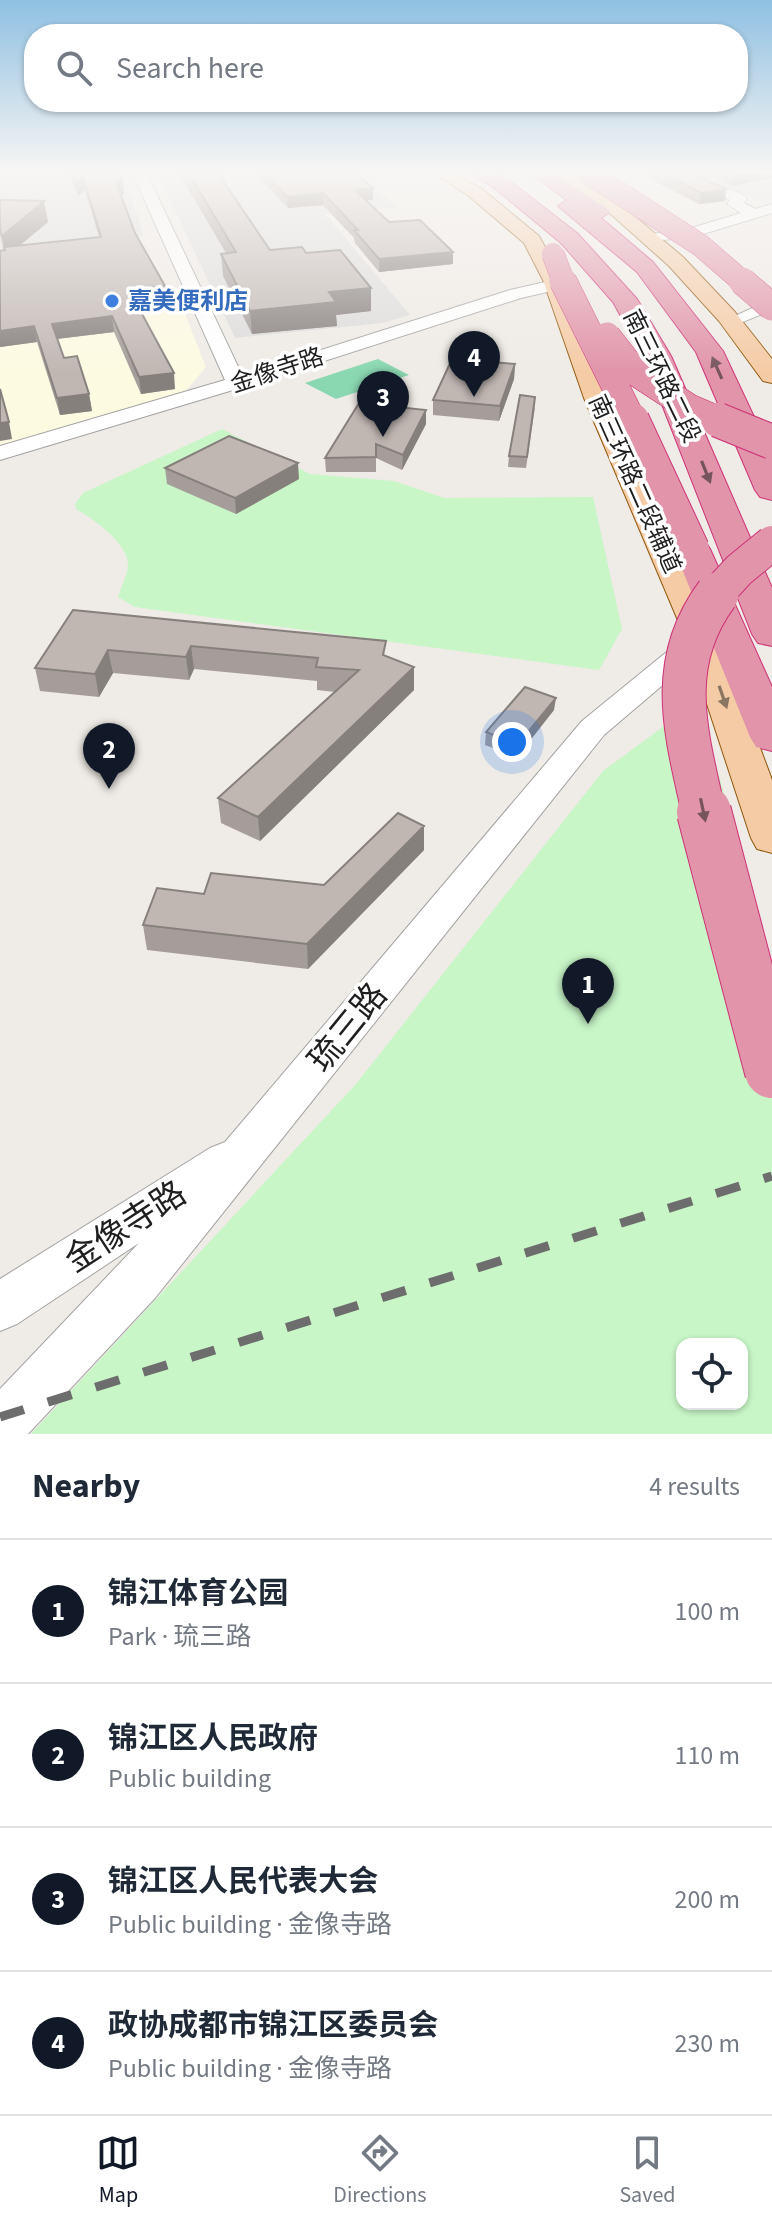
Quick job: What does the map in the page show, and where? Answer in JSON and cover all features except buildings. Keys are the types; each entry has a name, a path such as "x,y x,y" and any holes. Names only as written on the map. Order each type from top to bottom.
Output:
{"highway":[{"path":"539,239 637,429 772,737"},
{"name":"南三环路二段","path":"570,239 615,287 657,356 772,634"},
{"name":"南三环路二段","path":"613,239 645,267 709,351 763,448 772,490"},
{"path":"636,239 723,321 747,375 763,448"},
{"path":"691,239 772,306"},
{"path":"542,247 590,301 607,337 635,372 690,408 763,448"},
{"path":"589,326 615,287"},
{"path":"772,543 731,575 705,608 683,671 687,738 711,849 772,1071"}],"main road":[{"name":"南三环路二段辅道","path":"532,239 542,247 610,427 702,637 772,838"},
{"path":"653,240 772,376"}],"street":[{"path":"170,239 236,383"},
{"path":"653,240 659,239"},
{"path":"653,240 665,239"},
{"path":"542,247 572,288 589,326 603,374 610,427"},
{"name":"金像寺路","path":"0,453 236,383 516,294 554,285"},
{"path":"723,321 772,306"},
{"name":"琉三路","path":"0,1426 138,1281 593,728 702,637"},
{"name":"金像寺路","path":"0,1307 250,1146"}],"shaded area":[{"path":"0,239 116,239 0,251"},
{"path":"188,239 346,239 410,315 382,323 235,338"},
{"path":"181,304 206,367 186,391 0,446 0,325"}],"green space":[{"path":"378,359 409,375 336,399 305,383"},
{"path":"222,429 310,474 394,481 444,498 593,497 622,629 599,670 135,607 118,597 128,566 123,549 109,533 77,510 75,504 83,493"},
{"path":"698,701 772,964 772,1434 31,1434 356,1084 603,771"}],"railway":[{"path":"0,1417 772,1176"}],"place":[{"name":"嘉美便利店","path":"112,301"},
{"name":"政协成都市锦江区委员会","path":"474,397"},
{"name":"锦江区人民代表大会","path":"383,437"},
{"name":"锦江区人民政府","path":"109,789"},
{"name":"锦江体育公园","path":"588,1024"}]}
